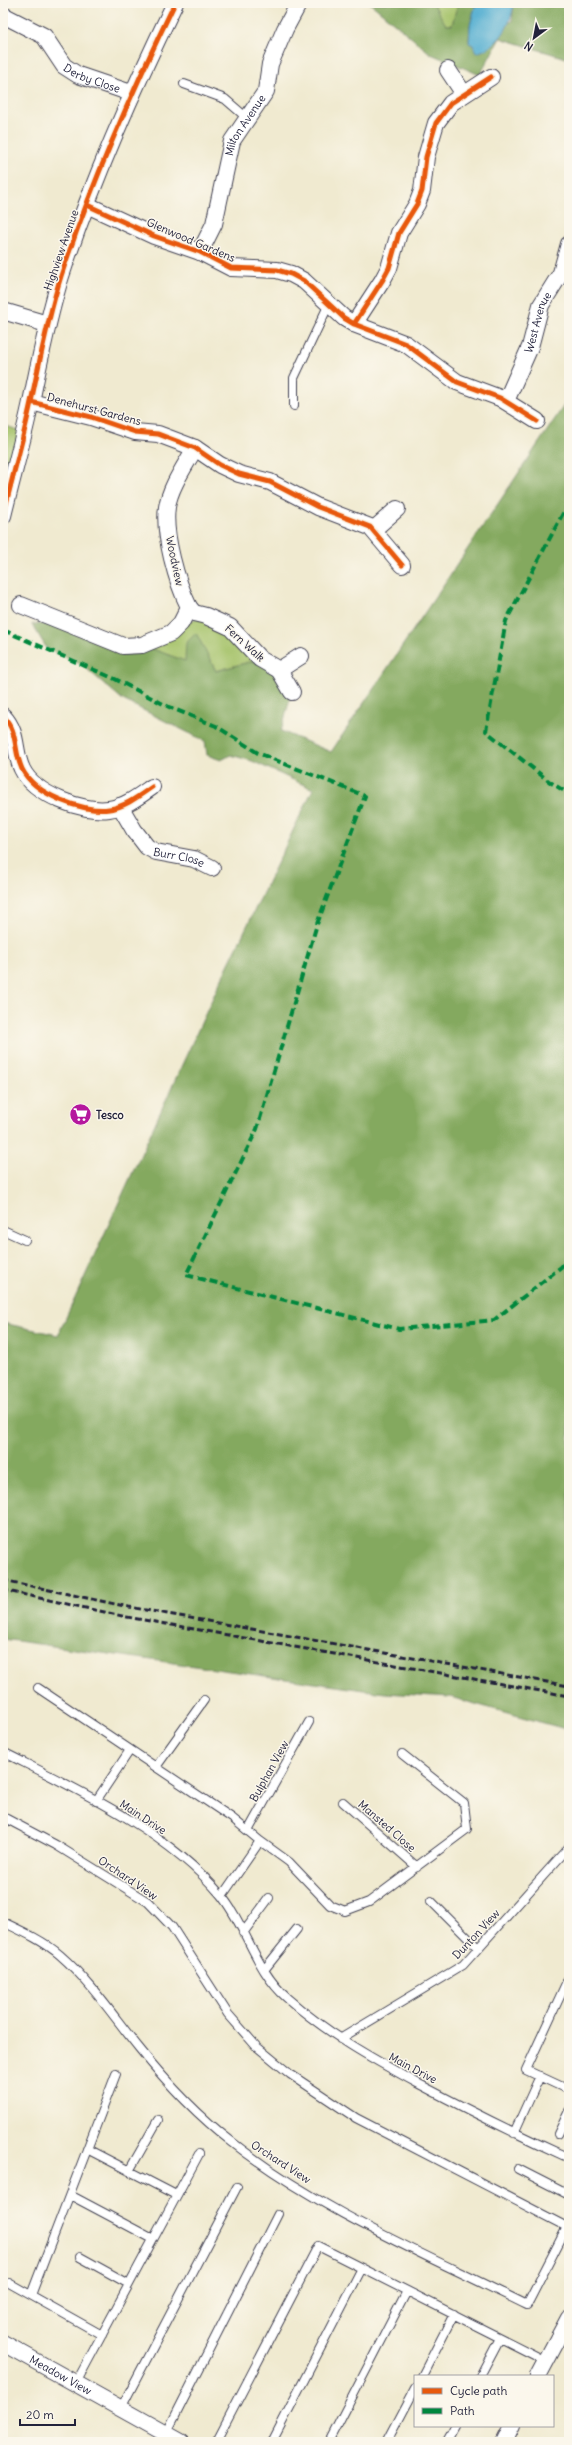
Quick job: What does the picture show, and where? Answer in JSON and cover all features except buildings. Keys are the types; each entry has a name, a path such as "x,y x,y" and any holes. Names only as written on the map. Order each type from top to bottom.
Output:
{"street":[{"name":"Highview Avenue","path":"3,516 31,402 47,324 86,205 131,93 175,3"},
{"name":"Milton Avenue","path":"200,252 214,224 232,141 266,91 270,64 285,29 299,3"},
{"name":"Derby Close","path":"3,15 44,36 64,66 78,74 131,93"},
{"path":"448,70 464,94"},
{"path":"354,324 389,268 399,233 417,204 422,191 426,157 436,123 451,103 491,77"},
{"name":"Glenwood Gardens","path":"86,205 154,236 200,252 231,268 277,270 291,274 304,281 354,324 406,344 457,382 506,401 537,421"},
{"name":"West Avenue","path":"506,401 530,347 541,305 561,273 569,244"},
{"path":"3,311 47,324"},
{"name":"Denehurst Gardens","path":"31,402 91,417 135,432 158,434 195,448 226,468 270,482 318,507 374,530 402,565"},
{"name":"Woodview","path":"189,607 177,583 172,557 167,508 180,475 195,448"},
{"path":"374,530 397,509"},
{"path":"21,605 123,646 142,645 171,632 181,623 189,607"},
{"name":"Fern Walk","path":"189,607 194,613 206,616 230,627 260,659 279,670 292,692"},
{"path":"279,670 302,656"},
{"path":"3,716 12,727 22,768 30,781 42,791 54,797 96,809 110,809 120,806 152,787"},
{"name":"Burr Close","path":"120,806 134,830 147,847 156,852 194,859 212,868"},
{"path":"539,2375 569,2318"},
{"name":"Meadow View","path":"3,2343 181,2442"},
{"path":"504,2442 512,2427"}],"lane":[{"path":"184,84 225,98 247,118"},
{"path":"294,406 294,378 329,304"},
{"path":"3,1230 24,1240"},
{"path":"38,1688 232,1818 260,1841 222,1896"},
{"path":"156,1767 204,1700"},
{"name":"Bulphan View","path":"248,1831 309,1722"},
{"path":"96,1801 130,1750"},
{"name":"Main Drive","path":"3,1752 96,1801 140,1827 189,1862 228,1904 264,1970 285,1996 324,2030 366,2056 514,2133 569,2158"},
{"name":"Mansted Close","path":"260,1841 289,1862 330,1905 345,1911 369,1902 467,1829 464,1803 402,1754"},
{"name":"Mansted Close","path":"343,1802 417,1867"},
{"name":"Orchard View","path":"3,1817 56,1845 148,1902 172,1927 228,2014 256,2046 290,2074 356,2118 568,2225 527,2304 346,2214 288,2182 231,2142 177,2094 98,1994 59,1954 27,1933 3,1922"},
{"name":"Dunton View","path":"340,2039 448,1976 463,1965 569,1847"},
{"path":"243,1933 270,1898"},
{"path":"431,1901 478,1948"},
{"path":"264,1970 297,1929"},
{"path":"569,1977 526,2070 569,2090"},
{"path":"32,2295 116,2074"},
{"path":"514,2133 540,2076"},
{"path":"558,2134 569,2111"},
{"path":"129,2170 158,2120"},
{"path":"87,2149 176,2195"},
{"path":"76,2383 199,2154"},
{"path":"518,2169 569,2195"},
{"path":"121,2408 236,2187"},
{"path":"70,2195 153,2239"},
{"path":"166,2434 278,2214"},
{"path":"216,2442 318,2246 546,2361"},
{"path":"80,2257 128,2284"},
{"path":"272,2442 362,2268"},
{"path":"9,2283 102,2334"},
{"path":"329,2442 407,2291"},
{"path":"423,2375 454,2314"},
{"path":"481,2375 500,2338"},
{"path":"387,2442 414,2391"},
{"path":"446,2442 454,2427"}],"green space":[{"path":"370,3 433,3 446,25 452,25 458,3 476,3 470,25 469,42 512,21 514,3 569,3 569,59 500,38 480,75 431,54"},
{"path":"433,3 458,3 452,25 445,25"},
{"path":"569,398 569,1730 450,1697 385,1693 3,1639 3,1323 58,1335 220,982 313,789 252,761 231,755 221,760 207,755 205,741 123,700 81,664 47,649 32,624 70,625 142,645 185,661 186,643 196,633 216,671 260,659 292,692 281,731 331,752"},
{"path":"3,425 24,432 3,516"},
{"path":"206,616 260,659 216,671 196,634 185,662 142,645 181,623"}],"water":[{"path":"476,3 514,3 507,27 497,41 484,50 476,53 473,45 469,43 470,25"}],"railway":[{"path":"3,1580 129,1607 569,1686"},
{"path":"3,1590 127,1617 569,1696"}],"marked path":[{"path":"569,502 506,621 486,731 550,782 569,794"},
{"path":"3,630 115,679 169,707 216,726 258,753 365,796 317,924 257,1129 186,1275 399,1329 494,1320 561,1267 569,1258"}],"cycle path":[{"path":"3,516 28,416 48,323 61,276 99,172 143,70 175,3"},
{"path":"354,324 389,268 399,233 417,204 422,191 426,157 436,123 451,103 491,77"},
{"path":"87,205 154,236 200,252 231,268 277,270 291,274 304,281 344,318 354,324 406,344 457,382 500,398 537,421"},
{"path":"31,402 91,417 135,432 158,434 195,448 220,465 239,474 270,482 318,507 370,527 402,565"},
{"path":"3,716 8,722 14,735 19,762 28,778 48,794 60,800 86,808 109,809 126,804 152,787"}],"place":[{"name":"Tesco","path":"81,1115"}]}
